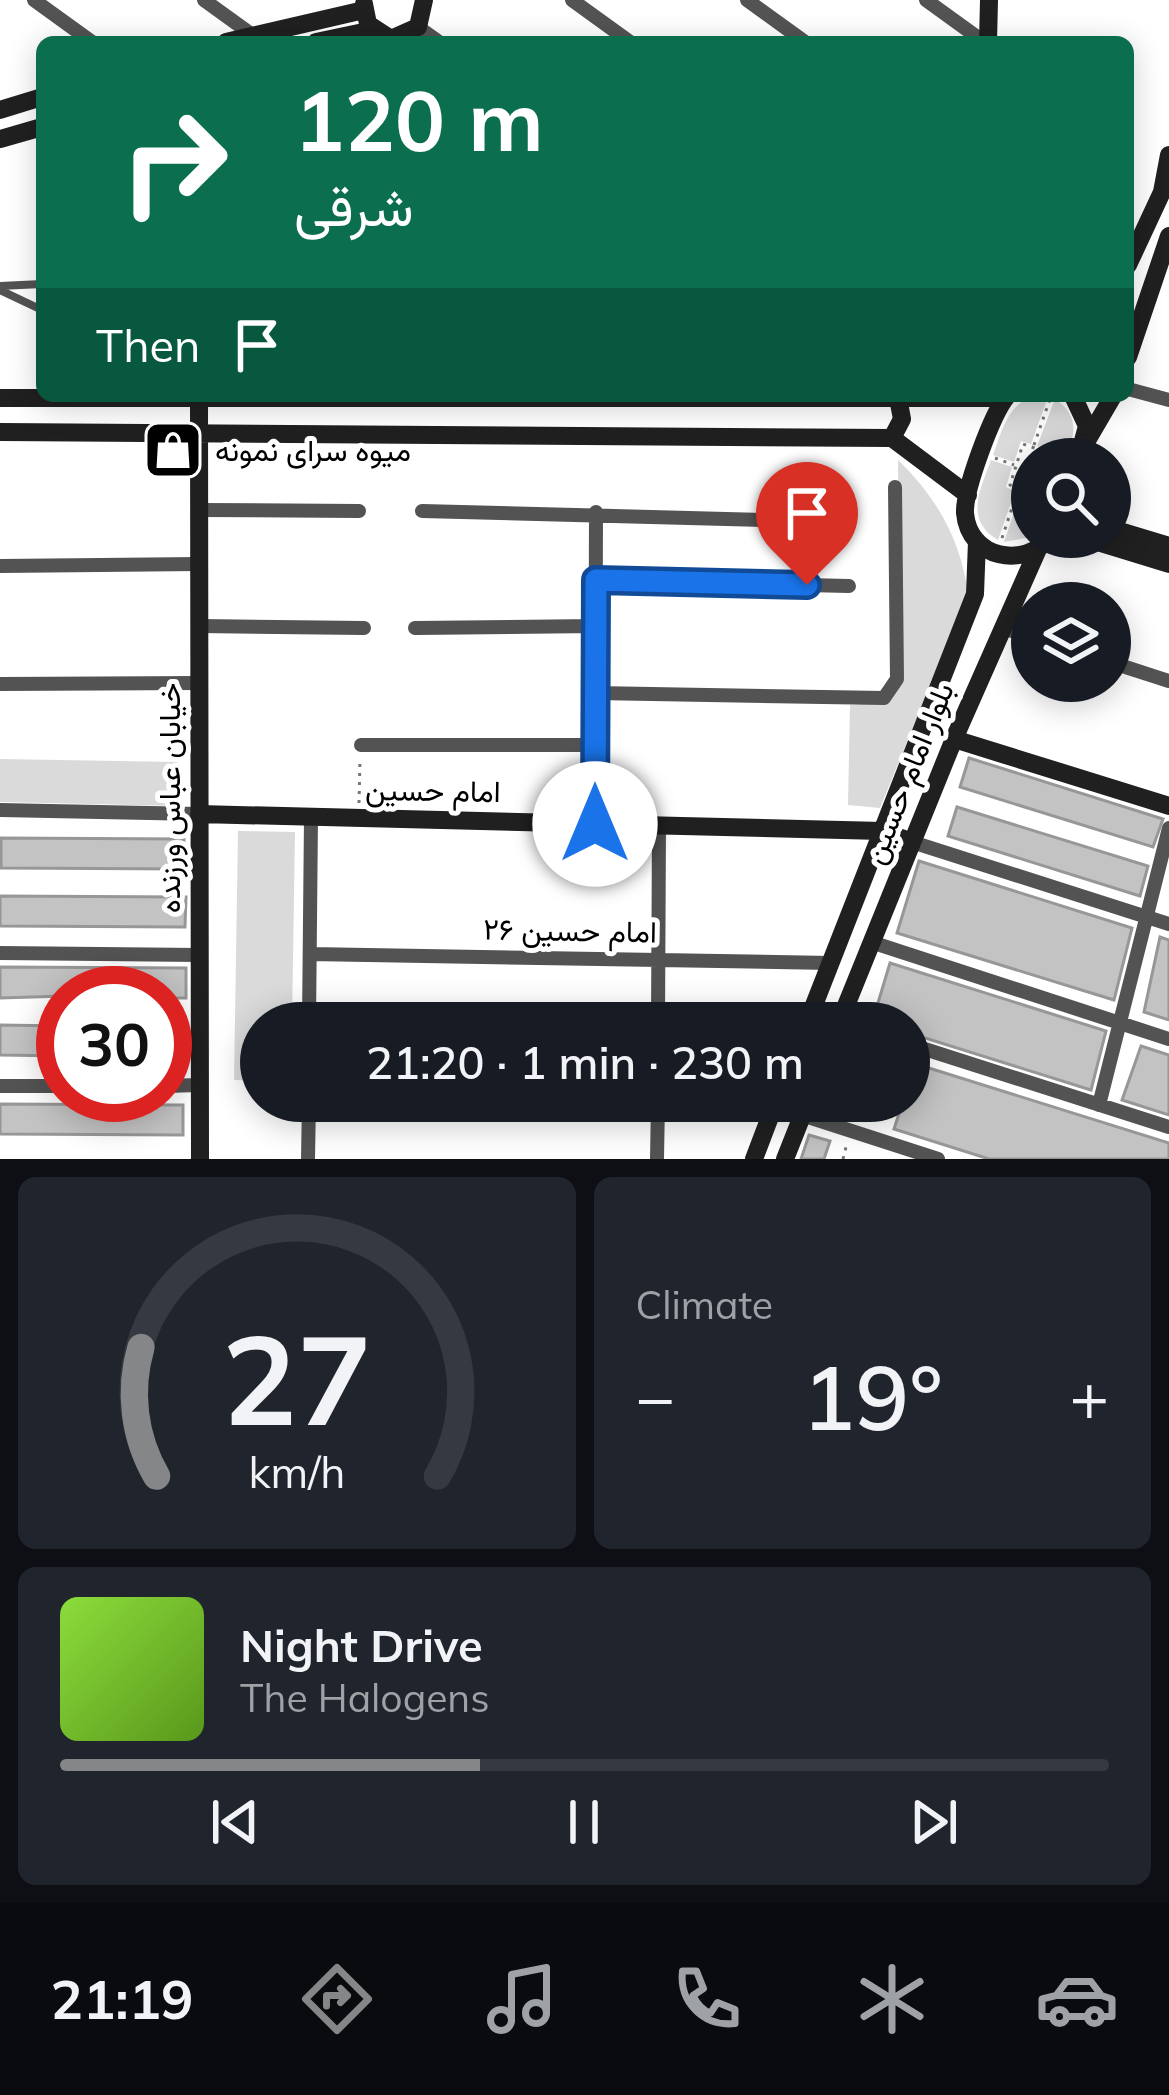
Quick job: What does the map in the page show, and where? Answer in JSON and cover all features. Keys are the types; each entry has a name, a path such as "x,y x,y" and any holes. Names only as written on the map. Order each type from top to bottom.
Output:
{"main road":[{"path":"404,36 418,27 424,0"},
{"path":"986,36 989,0"},
{"path":"245,36 364,5 373,30"},
{"path":"344,36 373,30 394,36"},
{"path":"3,105 36,98"},
{"path":"0,139 36,129"},
{"path":"1134,252 1162,192 1169,155"},
{"path":"1134,339 1169,236"},
{"path":"0,398 36,398"},
{"name":"خیابان عباس ورزنده","path":"199,402 200,1159"},
{"path":"892,438 902,419 899,402"},
{"path":"0,432 198,437 892,438 968,495 1003,402"},
{"path":"1076,402 1086,420 1083,438"},
{"path":"1089,438 1110,402"},
{"name":"بلوار امام حسین","path":"815,1002 975,595 990,542 966,519 968,495"},
{"path":"1131,534 1169,546"},
{"path":"990,542 1011,556"},
{"path":"1131,552 1169,564"},
{"name":"بلوار امام حسین","path":"848,1002 954,739 1037,558"},
{"path":"954,739 1169,806"},
{"name":"امام حسین","path":"199,814 882,831 912,842"},
{"path":"754,1159 768,1122"},
{"path":"785,1159 800,1122"}],"street":[{"path":"34,0 84,36"},
{"path":"204,0 251,34"},
{"path":"572,0 622,36"},
{"path":"747,0 798,36"},
{"path":"926,0 977,36"},
{"path":"418,27 431,36"},
{"path":"1134,391 1169,400"},
{"path":"596,692 884,698 897,680 895,487"},
{"path":"199,510 359,511"},
{"path":"422,511 844,522"},
{"path":"595,824 596,512"},
{"path":"0,566 199,564"},
{"path":"596,580 849,586"},
{"path":"199,626 364,628"},
{"path":"415,628 596,626"},
{"path":"1002,628 1011,631"},
{"path":"1131,669 1169,681"},
{"path":"0,684 199,683"},
{"path":"361,745 595,746"},
{"path":"0,810 199,814"},
{"path":"309,1002 311,817"},
{"path":"658,1002 659,825"},
{"path":"1100,1105 1169,828"},
{"path":"912,842 1169,924"},
{"path":"872,943 1169,1039"},
{"path":"0,953 199,955"},
{"name":"امام حسین ۲۶","path":"310,955 830,963"},
{"path":"930,1051 1169,1127"},
{"path":"192,1085 200,1085"},
{"path":"0,1086 36,1086"},
{"path":"308,1159 309,1122"},
{"path":"657,1159 658,1122"},
{"path":"842,1122 938,1159"}],"lane":[{"path":"0,288 36,285"},
{"path":"0,288 36,307"}],"path":[{"path":"1036,438 1049,402"},
{"path":"982,454 1011,463"},
{"path":"1009,546 990,542 1011,504"},
{"path":"358,818 361,745"}],"shaded area":[{"path":"1023,402 1046,402 1033,438 1011,438 1011,461 993,455 1010,414"},
{"path":"1054,402 1069,412 1072,438 1040,438"},
{"path":"898,460 945,520 968,593 880,808 848,805 850,705 889,702 900,685"},
{"path":"991,460 1011,467 1006,487 1011,489 1011,503 998,540 981,523 979,493"},
{"path":"0,759 178,762 178,806 0,802"},
{"path":"238,831 295,832 292,1002 240,1002 240,1080 234,1080"}],"building":[{"path":"969,758 1163,819 1153,847 960,787"},
{"path":"957,807 1148,866 1140,896 948,836"},
{"path":"1,838 184,839 184,869 1,868"},
{"path":"919,861 1132,928 1114,1000 897,933"},
{"path":"0,896 186,897 185,927 0,926"},
{"path":"1160,937 1169,940 1169,1020 1144,1012"},
{"path":"890,963 1106,1031 1091,1090 930,1040 930,1002 878,1002"},
{"path":"0,967 36,967 36,997 0,998"},
{"path":"0,1025 36,1026 36,1056 0,1055"},
{"path":"1141,1046 1169,1055 1169,1115 1122,1100"},
{"path":"930,1068 1169,1143 1169,1159 989,1159 894,1129 896,1122 930,1122"},
{"path":"0,1104 36,1104 36,1122 183,1122 183,1135 0,1134"},
{"path":"809,1135 830,1141 824,1159 801,1159"}],"place":[{"name":"میوه سرای نمونه","path":"173,450"}],"route":[{"path":"595,824 596,580 807,585"}]}
